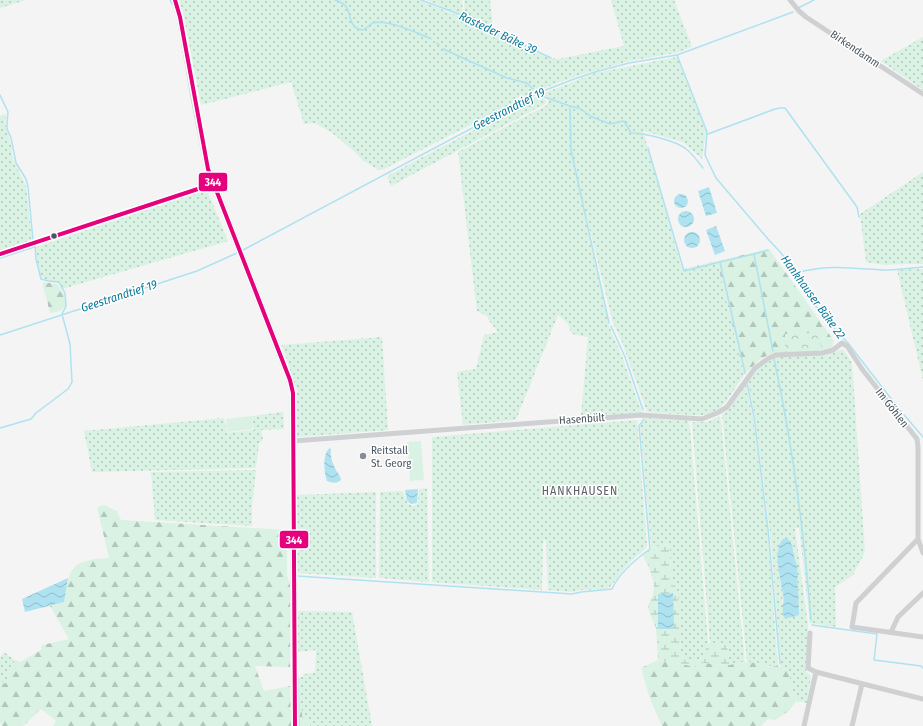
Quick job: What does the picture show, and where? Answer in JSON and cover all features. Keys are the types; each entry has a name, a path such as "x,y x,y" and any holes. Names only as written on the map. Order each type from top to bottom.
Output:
{"street":[{"path":"175,0 180,18 204,153 213,184 290,380 294,404 295,726"},
{"name":"Birkendamm","path":"790,0 806,17 923,94"},
{"path":"0,254 213,184"},
{"name":"Hasenbült","path":"293,441 641,415 702,419 718,413 727,407 755,368 769,358 776,355 822,353 833,350 842,343"},
{"name":"Im Göhlen","path":"842,343 847,346 862,369 917,439 918,539 923,553"},
{"path":"918,539 856,603 852,627 923,637"},
{"path":"891,632 898,617 923,592"},
{"path":"810,633 808,668 816,672 923,699"},
{"path":"804,726 816,672"},
{"path":"852,726 862,684"}],"green space":[{"path":"0,0 26,0 0,8"},
{"path":"179,0 418,0 456,15 457,13 426,0 462,0 463,15 459,14 458,16 549,58 559,59 624,46 611,0 674,0 692,47 676,53 630,61 557,83 531,94 384,169 379,170 362,160 354,151 331,132 315,123 304,124 291,82 201,105 183,12"},
{"path":"464,0 490,0 493,28 466,17"},
{"path":"923,37 923,90 881,61"},
{"path":"677,57 706,131 702,159 683,142 643,131 682,269 717,261 744,375 725,403 714,412 704,415 691,415 647,412 622,342 613,323 576,174 609,326 622,356 642,413 581,416 588,337 572,334 567,323 558,315 516,420 463,425 457,372 476,369 484,335 498,332 487,316 477,311 458,152 547,105 549,100 542,94 595,73"},
{"path":"540,95 546,101 545,104 391,186 387,176"},
{"path":"6,114 6,127 13,159 26,187 32,240 29,243 0,252 0,116"},
{"path":"923,172 923,264 885,265 866,262 860,214"},
{"path":"207,190 228,241 62,289 57,281 45,280 42,277 37,264 36,247"},
{"path":"769,249 834,341 832,347 818,351 770,354 759,360 744,375 717,261"},
{"path":"923,269 923,380 897,270"},
{"path":"42,282 57,284 64,294 66,306 60,311 50,313"},
{"path":"816,333 823,350 785,351 785,334"},
{"path":"382,337 388,430 297,437 297,391 282,345"},
{"path":"843,349 852,363 865,552 853,575 835,587 836,627 810,623 799,528 795,528 808,626 806,672 811,676 807,703 796,701 788,671 781,668 770,532 755,418 748,381 759,367 776,357 826,355","holes":["794,549 798,586 782,605 783,593 779,576 778,553"]},
{"path":"746,384 753,418 768,534 778,666 747,662 722,415 729,409"},
{"path":"283,412 284,429 261,430 263,440 259,443 256,468 92,472 84,431 224,418 227,433 254,430 252,416"},
{"path":"252,416 253,429 227,432 226,419"},
{"path":"720,416 745,662 730,665 727,645 710,643 692,422 707,422"},
{"path":"645,418 688,421 690,428 708,643 701,660 688,662 684,659 681,653 678,595 672,582 669,544 651,548 640,426"},
{"path":"637,420 647,546 630,562 610,587 605,589 580,590 572,592 548,590 546,540 543,541 542,590 432,582 432,437"},
{"path":"421,441 424,480 410,481 407,442"},
{"path":"256,470 252,507 252,526 155,520 151,472"},
{"path":"427,488 429,582 379,578 380,492 403,491 409,504 415,505 418,504 419,489"},
{"path":"376,492 376,578 298,573 297,495"},
{"path":"104,505 117,511 121,520 287,530 287,575 290,585 290,667 255,666 264,691 290,686 291,726 53,726 56,721 41,709 23,726 2,726 0,722 0,680 5,684 15,660 20,662 41,650 42,645 69,639 50,606 64,602 68,580 74,567 87,561 109,558 97,507"},
{"path":"669,544 672,582 678,595 681,653 684,659 688,662 701,660 708,643 727,645 730,665 702,663 697,667 658,660 656,628 649,612 648,605 653,595 654,584 643,555 650,549"},
{"path":"298,611 352,612 372,726 311,726 311,722 302,718 302,706 299,705 299,677 303,677 303,674 315,673 316,650 298,652"},
{"path":"4,652 15,660 5,684 0,680 0,658"},
{"path":"658,660 697,667 702,663 730,665 739,662 758,663 770,667 778,666 788,671 796,701 790,710 775,720 768,719 761,726 662,726 650,699 641,668"},
{"path":"299,705 302,705 302,718 311,722 311,726 300,726"}],"water":[{"path":"709,187 717,213 706,216 698,191"},
{"path":"681,194 686,196 688,201 686,206 681,208 676,206 674,201 676,196"},
{"path":"686,211 692,213 694,219 692,225 686,227 680,225 678,219 680,213"},
{"path":"716,226 725,251 715,255 706,230"},
{"path":"689,232 695,232 700,237 698,246 695,248 689,248 684,243 684,237"},
{"path":"330,448 332,461 341,480 336,483 327,481 325,473 324,463 327,451"},
{"path":"418,489 417,503 411,504 407,501 405,490"},
{"path":"787,538 792,545 797,565 799,615 785,619 783,613 783,597 778,552 783,539"},
{"path":"68,578 64,602 25,612 22,599"},
{"path":"673,593 674,629 658,629 658,594"}],"waterway":[{"path":"170,0 172,4"},
{"path":"335,0 345,6 348,10 351,22 358,29 363,30 373,23 379,22 402,27 431,39"},
{"name":"Rasteder Bäke 39","path":"421,0 464,16 551,58"},
{"name":"Geestrandtief 19","path":"798,8 814,0"},
{"name":"Geestrandtief 19","path":"243,250 538,93 595,72 629,63 677,55 793,12"},
{"path":"443,49 507,78 527,83 533,89"},
{"name":"Hankhauser Bäke 22","path":"677,55 707,132 705,155 716,178 781,253 796,273 815,305 848,343 899,409 923,437"},
{"path":"0,95 8,112 7,129 11,138 16,163 26,179 28,187 33,240"},
{"name":"Hankhauser Bäke 22","path":"544,97 579,108 592,117 610,124 624,121 631,133 668,140 682,146 689,151 703,168"},
{"path":"570,106 571,150 609,323"},
{"path":"708,134 775,109 785,108 857,207 859,217"},
{"path":"648,148 684,271 720,262"},
{"path":"0,428 31,419 36,413 68,389 72,382 70,344 62,314 66,306 65,293 59,282 41,279 36,259 35,245"},
{"path":"0,258 34,247"},
{"path":"768,250 754,254 773,351"},
{"name":"Geestrandtief 19","path":"0,335 197,271 237,253"},
{"path":"745,373 720,262 754,254"},
{"path":"796,273 818,268 882,270 923,267"},
{"path":"611,326 625,357 643,410"},
{"path":"774,359 787,424 797,489 811,620"},
{"path":"747,383 754,417 768,529 780,664"},
{"path":"297,576 572,594 612,589 623,572 650,549 639,426 644,419"},
{"path":"812,625 877,634 874,660 921,666 923,668"},
{"path":"298,678 299,726"}],"transit line":[{"name":"344","path":"175,0 180,17 208,169 290,380 293,393 295,726"},
{"name":"344","path":"0,254 213,184"}],"place":[{"name":"Reitstall St. Georg","path":"363,456"}],"district":[{"name":"HANKHAUSEN","path":"580,491"}]}
